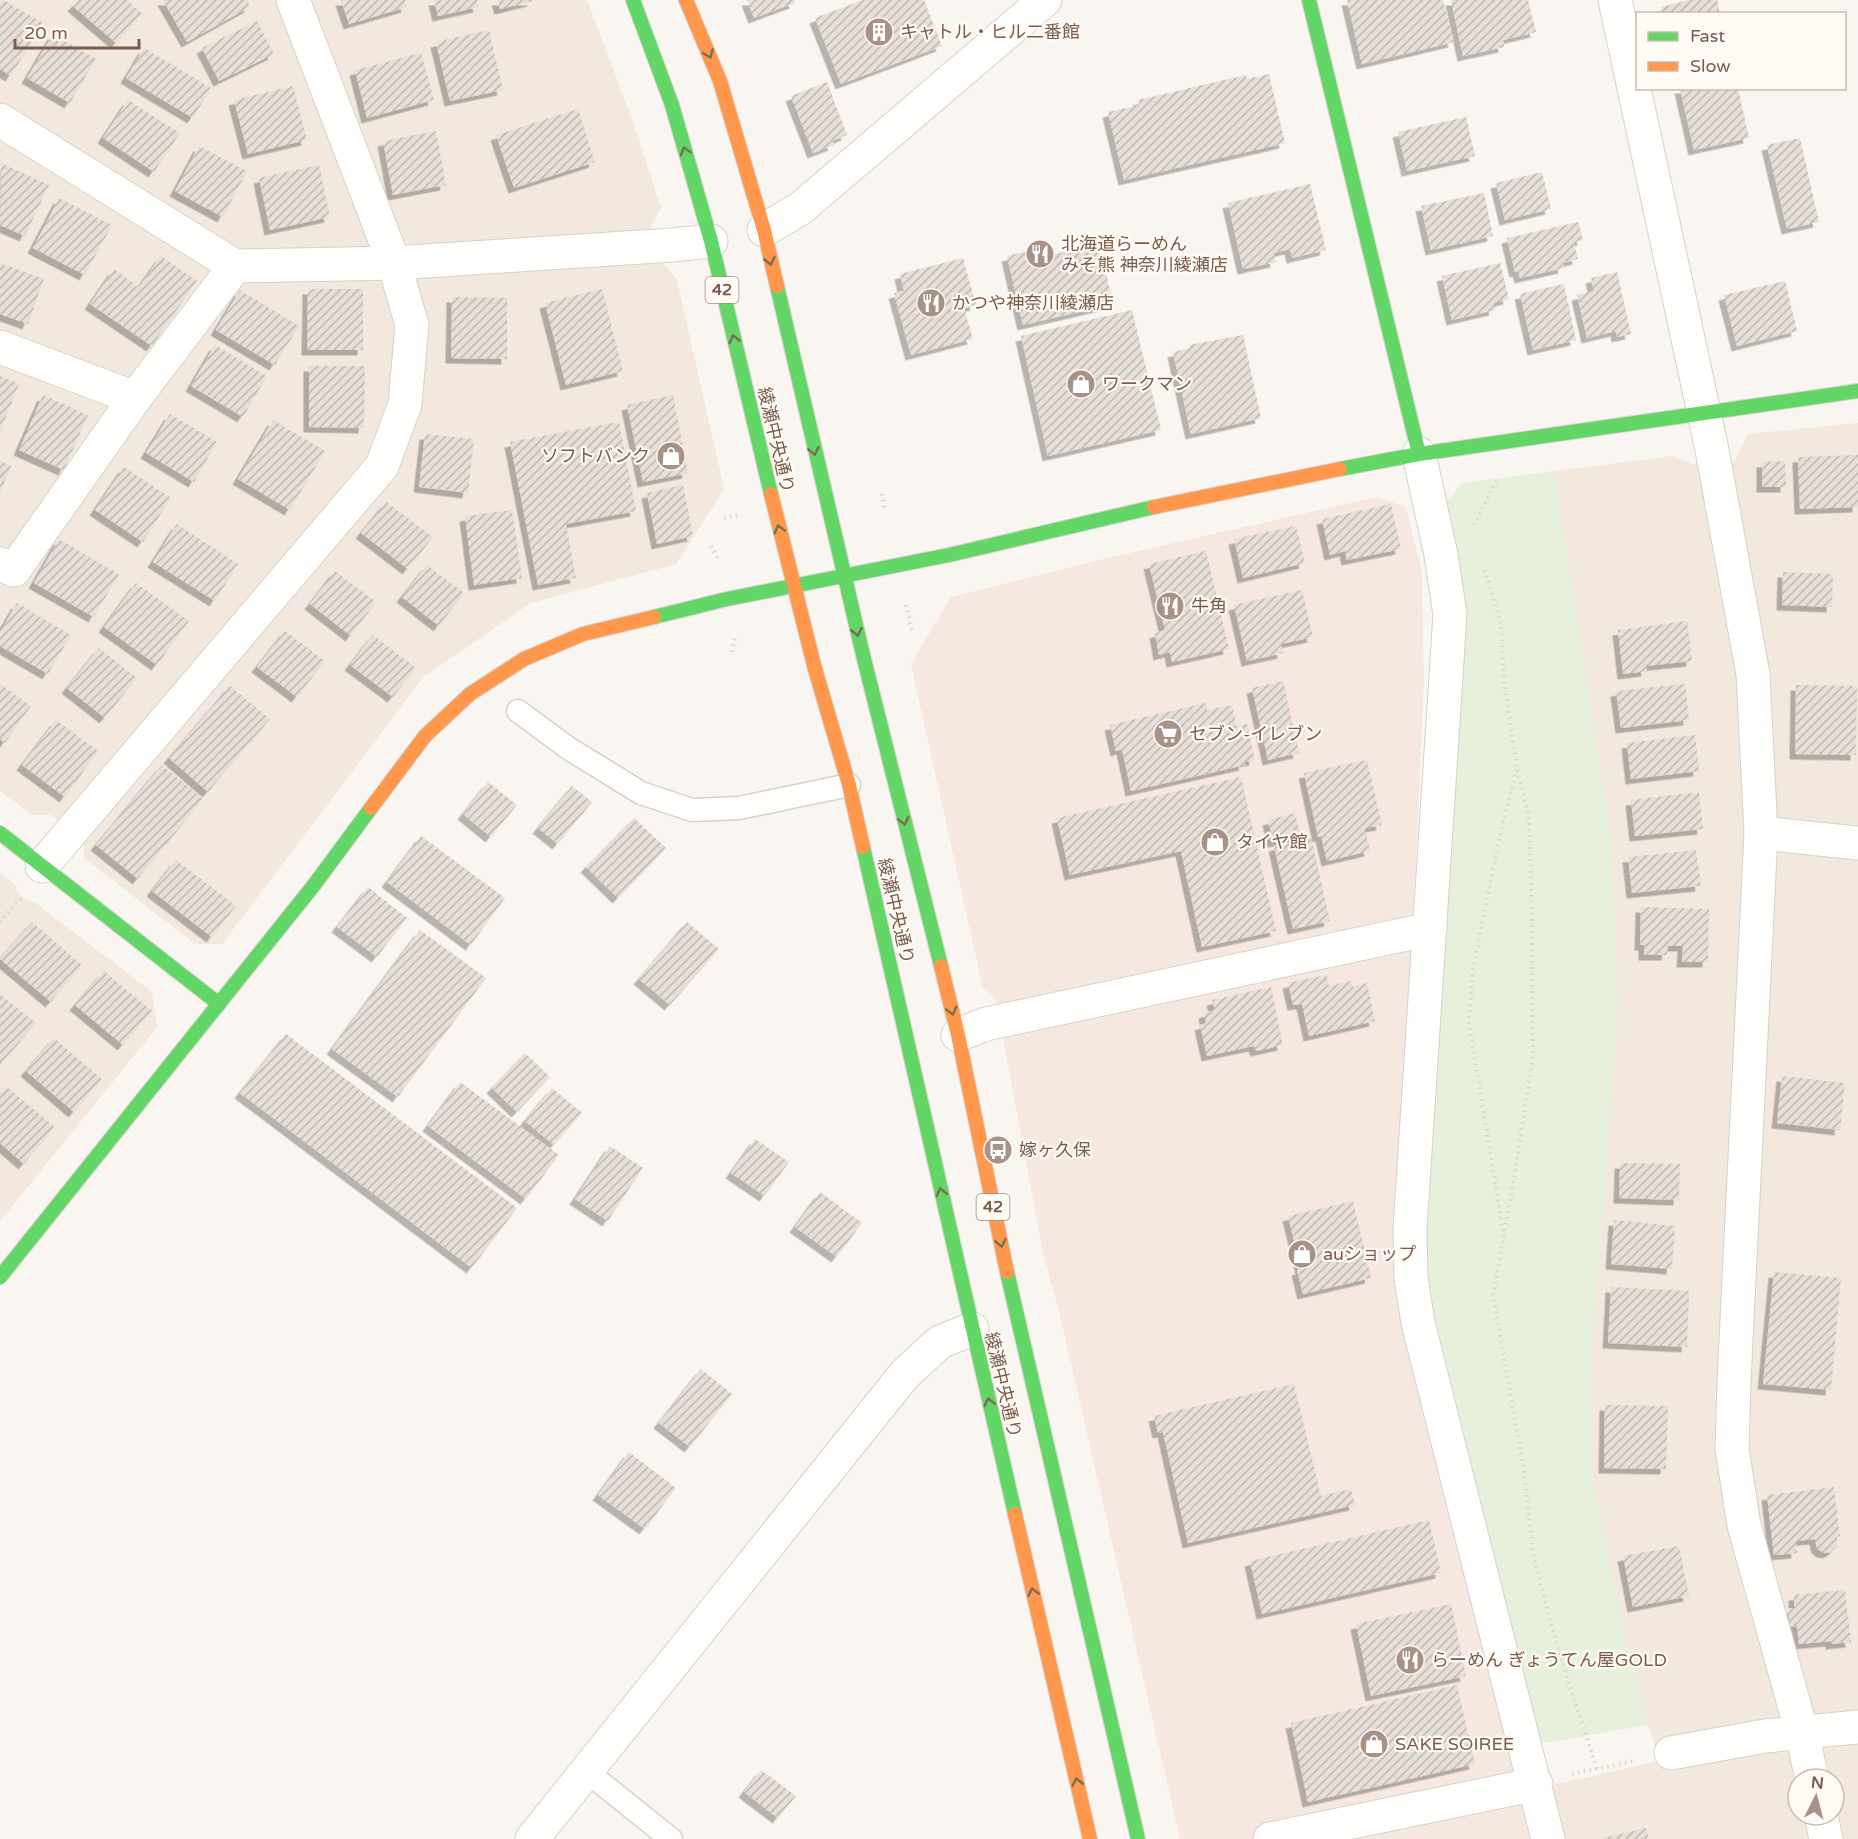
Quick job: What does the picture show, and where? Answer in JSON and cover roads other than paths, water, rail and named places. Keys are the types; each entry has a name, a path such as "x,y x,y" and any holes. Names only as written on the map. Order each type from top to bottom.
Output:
{"main road":[{"name":"綾瀬中央通り","path":"633,0 672,105 711,241 793,586 849,785 1090,1839"},
{"name":"綾瀬中央通り","path":"686,0 720,81 764,230 844,575 958,1035 1018,1324 1138,1839"},
{"path":"1309,0 1419,454"},
{"path":"0,1277 314,885 425,736 470,694 524,659 583,634 727,599 949,555 1183,500 1419,454 1858,391"},
{"path":"0,833 35,878 219,1004"}],"street":[{"path":"35,878 382,466 405,404 412,325 394,263 293,0"},
{"path":"764,230 801,208 1045,0"},
{"path":"1615,0 1703,413 1754,674 1761,832 1732,1449 1744,1525 1809,1767"},
{"path":"0,120 235,266 394,263 711,241"},
{"path":"0,564 14,570 135,398 235,266"},
{"path":"0,347 135,398"},
{"path":"1419,454 1441,555 1450,614 1410,1229 1411,1277 1418,1323 1536,1784 1548,1839"},
{"path":"1761,832 1858,843"},
{"path":"958,1035 986,1024 1430,929"},
{"path":"532,1839 905,1374 940,1342 972,1329"},
{"path":"1671,1753 1765,1736 1858,1727"},
{"path":"1270,1839 1536,1784"}],"lane":[{"path":"518,711 568,748 641,793 692,810 739,808 849,785"},
{"path":"586,1771 671,1839"}],"place":[{"name":"キャトル・ヒル二番館","path":"879,32"},
{"name":"北海道らーめん みそ熊 神奈川綾瀬店","path":"1040,254"},
{"name":"かつや神奈川綾瀬店","path":"931,303"},
{"name":"ワークマン","path":"1081,384"},
{"name":"ソフトバンク","path":"671,456"},
{"name":"牛角","path":"1170,606"},
{"name":"セブン-イレブン","path":"1168,734"},
{"name":"タイヤ館","path":"1215,842"},
{"name":"嫁ヶ久保","path":"998,1150"},
{"name":"auショップ","path":"1302,1254"},
{"name":"らーめん ぎょうてん屋GOLD","path":"1410,1660"},
{"name":"SAKE SOIREE","path":"1374,1744"}]}
